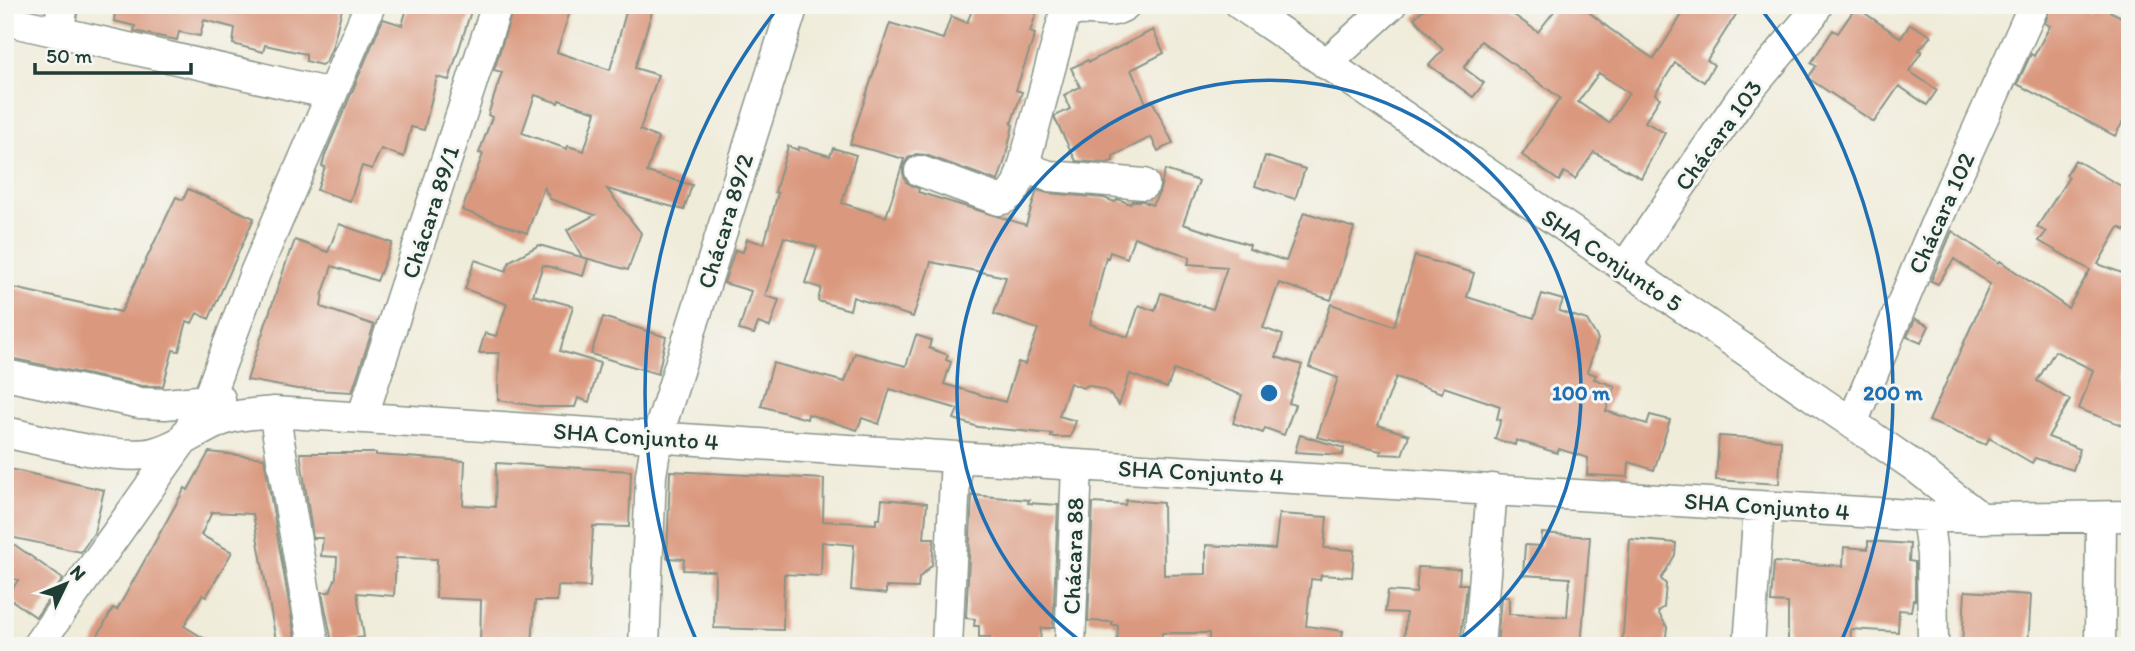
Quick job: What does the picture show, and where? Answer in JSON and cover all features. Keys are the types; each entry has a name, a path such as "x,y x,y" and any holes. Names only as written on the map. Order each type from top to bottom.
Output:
{"street":[{"path":"37,646 208,399 255,273 370,5"},
{"name":"Chácara 89/1","path":"362,418 497,5"},
{"name":"Chácara 89/2","path":"644,646 651,475 657,438 793,5"},
{"path":"920,172 999,200 1008,198 1014,192 1026,161 1064,17 1070,8 1079,6 1115,11 1125,5"},
{"name":"SHA Conjunto 5","path":"1241,5 1852,423 1914,466 1981,518"},
{"path":"1326,64 1391,5"},
{"name":"Chácara 103","path":"1624,268 1741,99 1812,15 1817,5"},
{"name":"Chácara 102","path":"1852,423 1944,204 2034,5"},
{"path":"5,20 61,19 331,94"},
{"path":"1026,161 1035,171 1049,177 1144,184"},
{"name":"SHA Conjunto 4","path":"5,375 101,396 158,404 232,399 253,403 274,412"},
{"path":"158,404 172,421 181,441"},
{"path":"274,412 314,646"},
{"name":"SHA Conjunto 4","path":"5,432 111,452 155,453 234,416 274,412 1077,465 1888,514 1981,518 2115,517"},
{"path":"111,452 128,464 134,475 135,507"},
{"path":"947,646 956,457"},
{"name":"Chácara 88","path":"1070,646 1077,465"},
{"path":"1888,514 1903,504 1911,492 1915,478 1914,466"},
{"path":"1479,646 1492,489"},
{"path":"1749,646 1759,506"},
{"path":"1927,516 1932,555 1933,646"},
{"path":"2100,646 2115,517"}],"building":[{"path":"116,5 328,5 342,9 332,48 326,62 321,65 306,61 306,54 265,45 263,52 233,44 235,28 204,20 200,36 179,32 177,40 134,31 135,26 114,21"},
{"path":"408,5 473,5 449,80 437,77 424,130 411,127 404,157 381,149 372,169 362,166 350,201 317,190 325,167 322,166 325,155 383,19 402,25"},
{"path":"514,5 572,5 557,52 610,70 628,5 654,5 635,68 658,75 640,130 658,138 647,172 692,185 684,210 607,189 641,233 628,270 582,257 567,230 595,215 550,199 544,187 527,233 462,210 483,154 479,153 492,117 488,115 502,72 494,70","holes":["535,95 558,103 559,100 596,112 584,151 568,146 567,149 522,133"]},
{"path":"974,5 1039,5 1030,32 1035,34 1016,90 1022,92 1011,124 1013,125 1005,160 998,181 926,155 916,154 908,158 903,166 903,173 906,182 919,189 918,192 1026,225 1037,190 1104,198 1115,202 1118,199 1130,204 1132,201 1143,201 1152,205 1159,193 1165,170 1199,181 1183,224 1250,245 1249,249 1286,261 1304,212 1354,228 1331,300 1279,283 1263,328 1283,335 1276,357 1302,365 1289,403 1295,405 1284,435 1265,428 1263,433 1233,423 1242,395 1174,370 1167,388 1130,374 1119,405 1107,391 1088,385 1083,388 1070,383 1059,416 1076,421 1070,437 978,427 954,419 958,409 890,389 879,424 862,418 857,430 808,414 807,419 761,406 773,363 845,382 855,353 906,366 916,335 931,340 929,348 948,355 946,360 951,362 944,384 1005,402 1018,362 1025,364 1038,329 994,314 1006,277 931,262 913,317 853,297 850,310 818,301 821,288 805,283 817,247 784,237 765,296 779,300 770,327 758,323 754,334 739,330 751,291 724,283 735,250 743,252 747,239 764,244 788,146 830,156 833,148 856,155 842,203 886,217 904,159 850,144 890,23 943,39 951,16 967,23","holes":["1134,237 1190,257 1188,264 1227,267 1213,309 1161,293 1155,311 1139,305 1128,337 1090,324 1106,257 1108,258 1110,252 1127,258"]},
{"path":"1428,5 1500,5 1538,32 1559,5 1580,5 1654,59 1688,5 1742,5 1707,60 1714,65 1704,82 1675,63 1655,94 1660,98 1645,122 1665,133 1641,178 1594,152 1575,179 1564,172 1559,181 1522,155 1560,98 1481,41 1464,68 1484,83 1473,97 1429,65 1443,50 1414,18","holes":["1599,73 1629,93 1609,123 1578,102"]},
{"path":"2051,5 2077,5 2090,12 2094,5 2097,5 2130,21 2123,33 2130,36 2130,109 2115,136 2017,84 2031,54 2034,56 2050,26 2045,23"},
{"path":"1856,7 1901,38 1910,24 1931,36 1919,50 1922,51 1909,71 1937,90 1927,105 1899,86 1874,122 1808,78 1816,66 1811,63 1833,30 1838,33"},
{"path":"1153,30 1164,53 1131,70 1146,103 1152,100 1173,143 1158,151 1151,137 1113,156 1113,161 1107,163 1076,161 1055,119 1055,116 1070,109 1064,95 1080,87 1071,68 1088,60 1089,62"},
{"path":"1265,156 1305,169 1295,199 1255,186"},
{"path":"2075,160 2130,191 2130,233 2119,227 2098,264 2130,276 2130,428 2079,409 2093,370 2055,351 2037,381 2070,400 2048,437 2080,449 2073,470 2035,458 2032,463 1989,438 1986,445 1929,421 1990,284 1954,259 1938,284 1931,281 1952,231 2068,308 2090,270 2039,241 2046,232 2037,227 2069,177 2066,175"},
{"path":"188,189 254,218 209,319 197,313 192,323 187,321 179,351 173,350 163,386 142,386 5,357 5,286 121,312 176,197 183,200"},
{"path":"339,224 392,243 377,281 332,266 323,293 321,307 374,325 352,392 297,389 247,380 295,240 328,252"},
{"path":"539,245 588,259 583,276 543,265 533,295 573,306 560,351 600,363 589,402 578,398 575,407 542,407 498,400 499,353 479,353 485,333 496,336 507,304 465,289 475,260 506,271 510,261"},
{"path":"1415,256 1474,273 1467,297 1534,318 1542,294 1563,300 1559,311 1587,320 1598,339 1587,372 1596,375 1594,379 1615,386 1606,411 1647,424 1650,415 1670,420 1654,470 1629,462 1628,477 1587,475 1588,458 1559,449 1557,453 1516,440 1515,445 1495,439 1501,420 1497,419 1500,406 1444,387 1442,393 1396,377 1378,425 1409,435 1402,455 1380,454 1381,451 1317,437 1338,378 1309,367 1331,304 1394,326"},
{"path":"603,317 666,337 658,374 591,354"},
{"path":"1915,319 1929,326 1921,343 1907,337"},
{"path":"1300,435 1344,448 1343,455 1295,452"},
{"path":"1719,436 1781,440 1779,484 1716,480"},
{"path":"209,452 264,458 296,644 277,646 253,514 212,512 201,535 232,552 206,597 202,595 184,626 216,646 92,646 113,608 117,610 185,488 188,490"},
{"path":"300,453 376,453 465,461 463,505 495,507 496,463 631,471 629,527 593,526 590,587 558,586 557,601 535,601 532,646 480,646 481,600 436,598 437,559 396,558 394,596 357,593 364,637 332,642 322,592 330,592 336,577 337,557 321,556 323,538 313,538"},
{"path":"5,468 104,490 94,533 81,552 5,536"},
{"path":"670,471 824,479 823,521 876,524 876,519 880,519 882,499 927,503 924,538 934,538 932,565 919,578 918,588 886,587 886,594 851,590 854,545 822,542 821,576 784,574 783,630 714,628 715,571 683,570 684,559 667,558"},
{"path":"972,495 1058,505 1053,628 1041,628 1040,646 989,646 990,637 979,637 979,626 974,626 975,619 966,618"},
{"path":"1126,500 1163,503 1164,575 1206,574 1206,545 1275,549 1279,514 1327,517 1324,548 1354,550 1352,577 1321,575 1320,580 1311,579 1306,626 1343,631 1341,646 1209,646 1209,633 1162,633 1161,646 1117,646 1118,625 1112,625 1112,622 1088,621 1093,503 1125,505"},
{"path":"1542,533 1590,537 1581,646 1510,643 1510,646 1497,645 1501,597 1509,597 1509,614 1567,617 1570,578 1523,575 1525,545 1541,546"},
{"path":"5,538 63,579 36,617 7,597 18,580 5,577"},
{"path":"1630,539 1676,543 1675,555 1661,579 1666,584 1664,607 1658,612 1667,627 1665,646 1622,646"},
{"path":"1868,541 1910,544 1909,561 1915,562 1915,600 1911,611 1899,610 1898,632 1851,629 1850,646 1788,646 1788,603 1771,602 1774,562 1843,566 1844,547 1868,549"},
{"path":"1418,567 1460,569 1459,584 1467,584 1460,646 1404,646 1406,613 1385,612 1388,591 1416,593"},
{"path":"1965,591 2031,595 2028,646 1962,645"}]}
